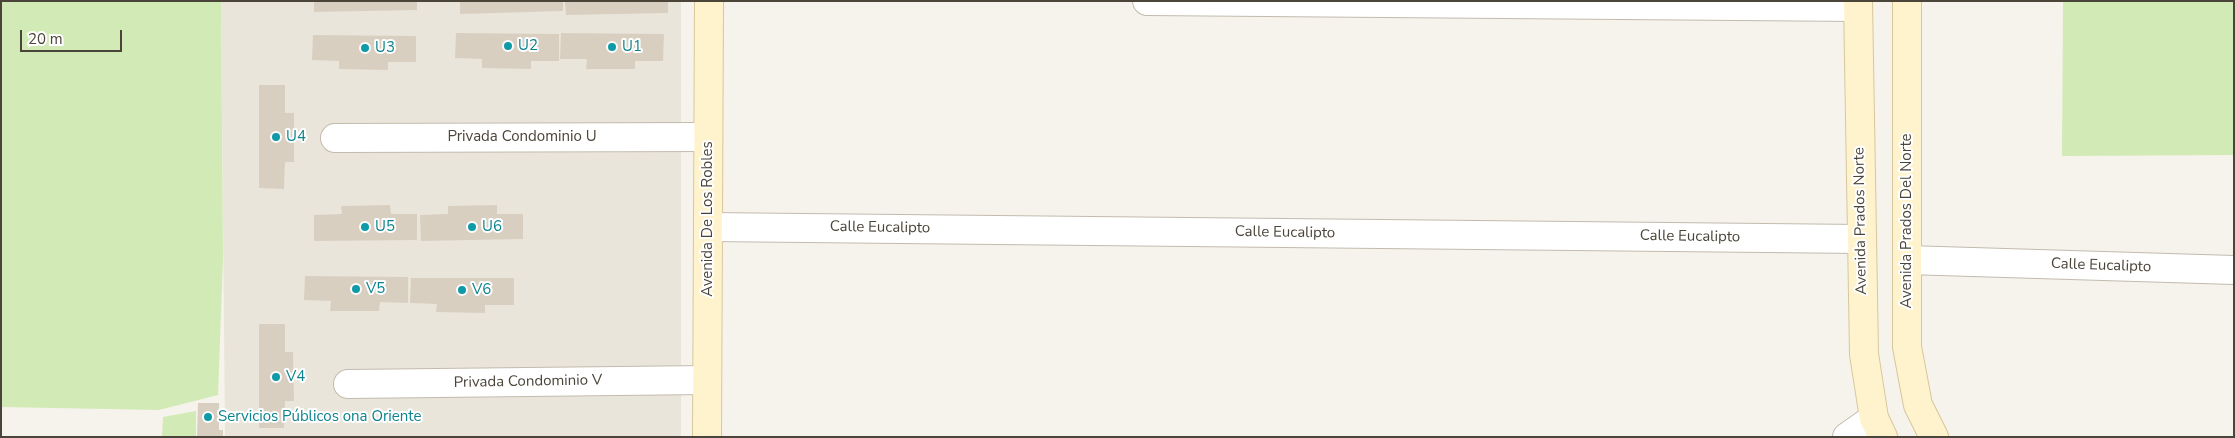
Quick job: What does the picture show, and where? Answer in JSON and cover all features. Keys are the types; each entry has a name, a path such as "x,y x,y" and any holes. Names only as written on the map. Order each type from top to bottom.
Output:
{"main road":[{"name":"Avenida De Los Robles","path":"707,437 709,1"},
{"name":"Avenida Prados Del Norte","path":"1907,1 1907,347 1918,405 1934,437"},
{"name":"Avenida Prados Norte","path":"1858,4 1864,354 1879,427"}],"street":[{"path":"1147,1 1858,4"},
{"name":"Privada Condominio U","path":"336,138 708,136"},
{"name":"Calle Eucalipto","path":"708,227 1861,239"},
{"name":"Calle Eucalipto","path":"1907,260 2234,270"},
{"name":"Privada Condominio V","path":"348,384 707,380"},
{"path":"1848,437 1879,427"}],"shaded area":[{"path":"221,1 681,1 681,437 225,437"}],"green space":[{"path":"1,1 221,1 223,258 218,395 159,410 1,407"},
{"path":"2063,1 2234,1 2234,155 2062,156"},
{"path":"196,411 196,437 162,437 163,417"}],"building":[{"path":"314,1 417,1 417,10 314,12"},
{"path":"460,1 563,1 563,11 460,14"},
{"path":"565,1 668,1 668,13 566,15"},
{"name":"U2","path":"456,33 559,34 559,61 531,61 531,69 482,68 482,59 455,58"},
{"name":"U1","path":"561,33 664,34 663,61 635,61 635,69 586,69 587,59 560,59"},
{"name":"U3","path":"313,35 416,36 416,62 388,62 388,70 339,69 339,61 312,60"},
{"name":"U4","path":"259,85 285,85 285,113 294,113 294,162 285,162 284,189 259,188"},
{"name":"U5","path":"390,205 391,214 417,214 417,240 314,241 314,215 342,214 341,206"},
{"name":"U6","path":"497,205 497,214 523,214 523,239 421,241 420,215 448,214 448,206"},
{"name":"V5","path":"305,276 408,277 408,303 380,302 379,311 330,311 331,301 304,300"},
{"name":"V6","path":"411,278 514,278 514,305 485,305 485,313 436,312 437,304 410,303"},
{"name":"V4","path":"259,324 285,324 285,352 293,352 294,401 285,401 284,428 259,428"},
{"name":"Servicios Públicos ona Oriente","path":"198,403 219,403 219,430 223,430 223,437 197,437"}],"place":[{"name":"U2","path":"508,46"},
{"name":"U1","path":"612,47"},
{"name":"U3","path":"365,48"},
{"name":"U4","path":"276,137"},
{"name":"U5","path":"365,227"},
{"name":"U6","path":"472,227"},
{"name":"V5","path":"356,289"},
{"name":"V6","path":"462,290"},
{"name":"V4","path":"276,377"},
{"name":"Servicios Públicos ona Oriente","path":"208,417"}]}
